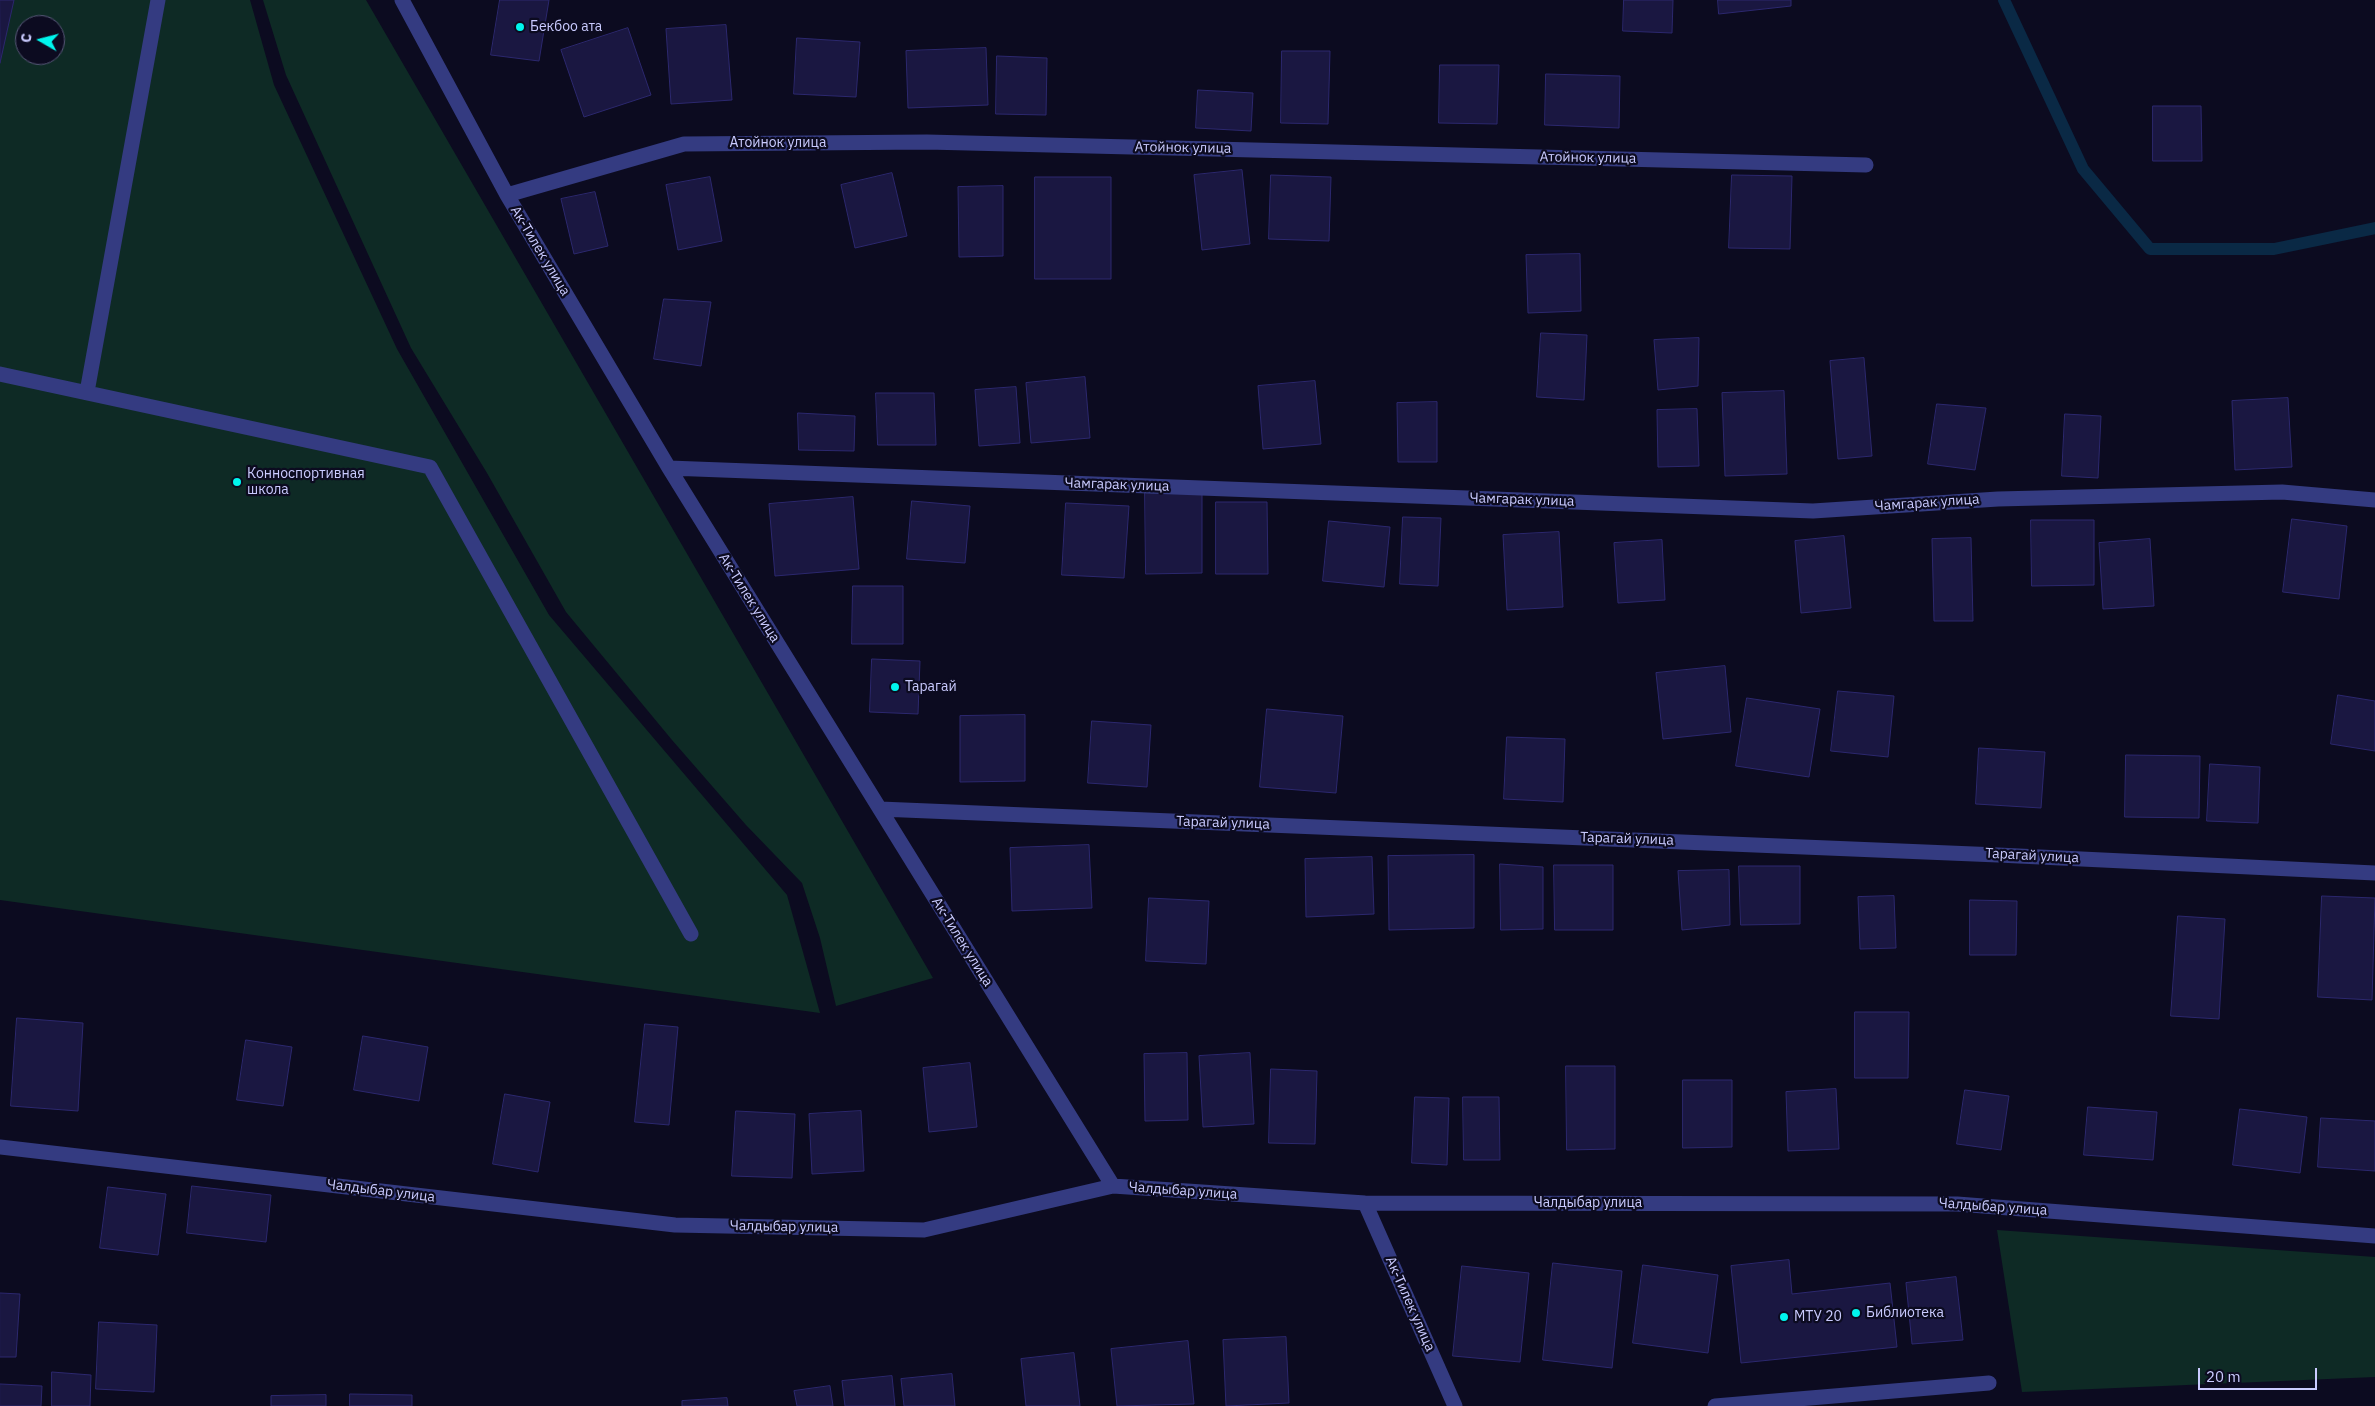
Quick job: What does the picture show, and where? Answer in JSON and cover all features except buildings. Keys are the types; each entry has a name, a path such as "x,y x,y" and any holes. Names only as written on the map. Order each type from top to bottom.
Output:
{"street":[{"path":"87,392 158,0"},
{"name":"Ак-Тилек улица","path":"402,0 507,195 669,468 1114,1186"},
{"name":"Атойнок улица","path":"507,195 684,144 927,142 1866,165"},
{"path":"0,374 430,467 692,934"},
{"name":"Чамгарак улица","path":"669,468 1813,511 1998,499 2282,492 2375,500"},
{"name":"Тарагай улица","path":"880,808 1988,854 2375,873"},
{"name":"Чалдыбар улица","path":"0,1147 675,1226 924,1230 1114,1186 1365,1203 1957,1204 2375,1236"},
{"name":"Ак-Тилек улица","path":"1365,1203 1456,1406"},
{"path":"1715,1406 1989,1383"}],"green space":[{"name":"Конноспортивная школа","path":"0,0 250,0 274,85 397,349 549,615 787,895 820,1013 0,900"},
{"path":"263,0 366,0 933,978 836,1006 820,938 802,883 746,825 672,740 566,612 487,473 411,348 286,75"},
{"path":"1997,1230 2375,1257 2375,1377 2022,1392"}],"waterway":[{"path":"2004,0 2083,169 2150,249 2274,249 2375,228"}],"place":[{"name":"Бекбоо ата","path":"520,27"},
{"name":"Конноспортивная школа","path":"237,482"},
{"name":"Тарагай","path":"895,687"},
{"name":"Библиотека","path":"1856,1313"},
{"name":"МТУ 20","path":"1784,1317"}]}
